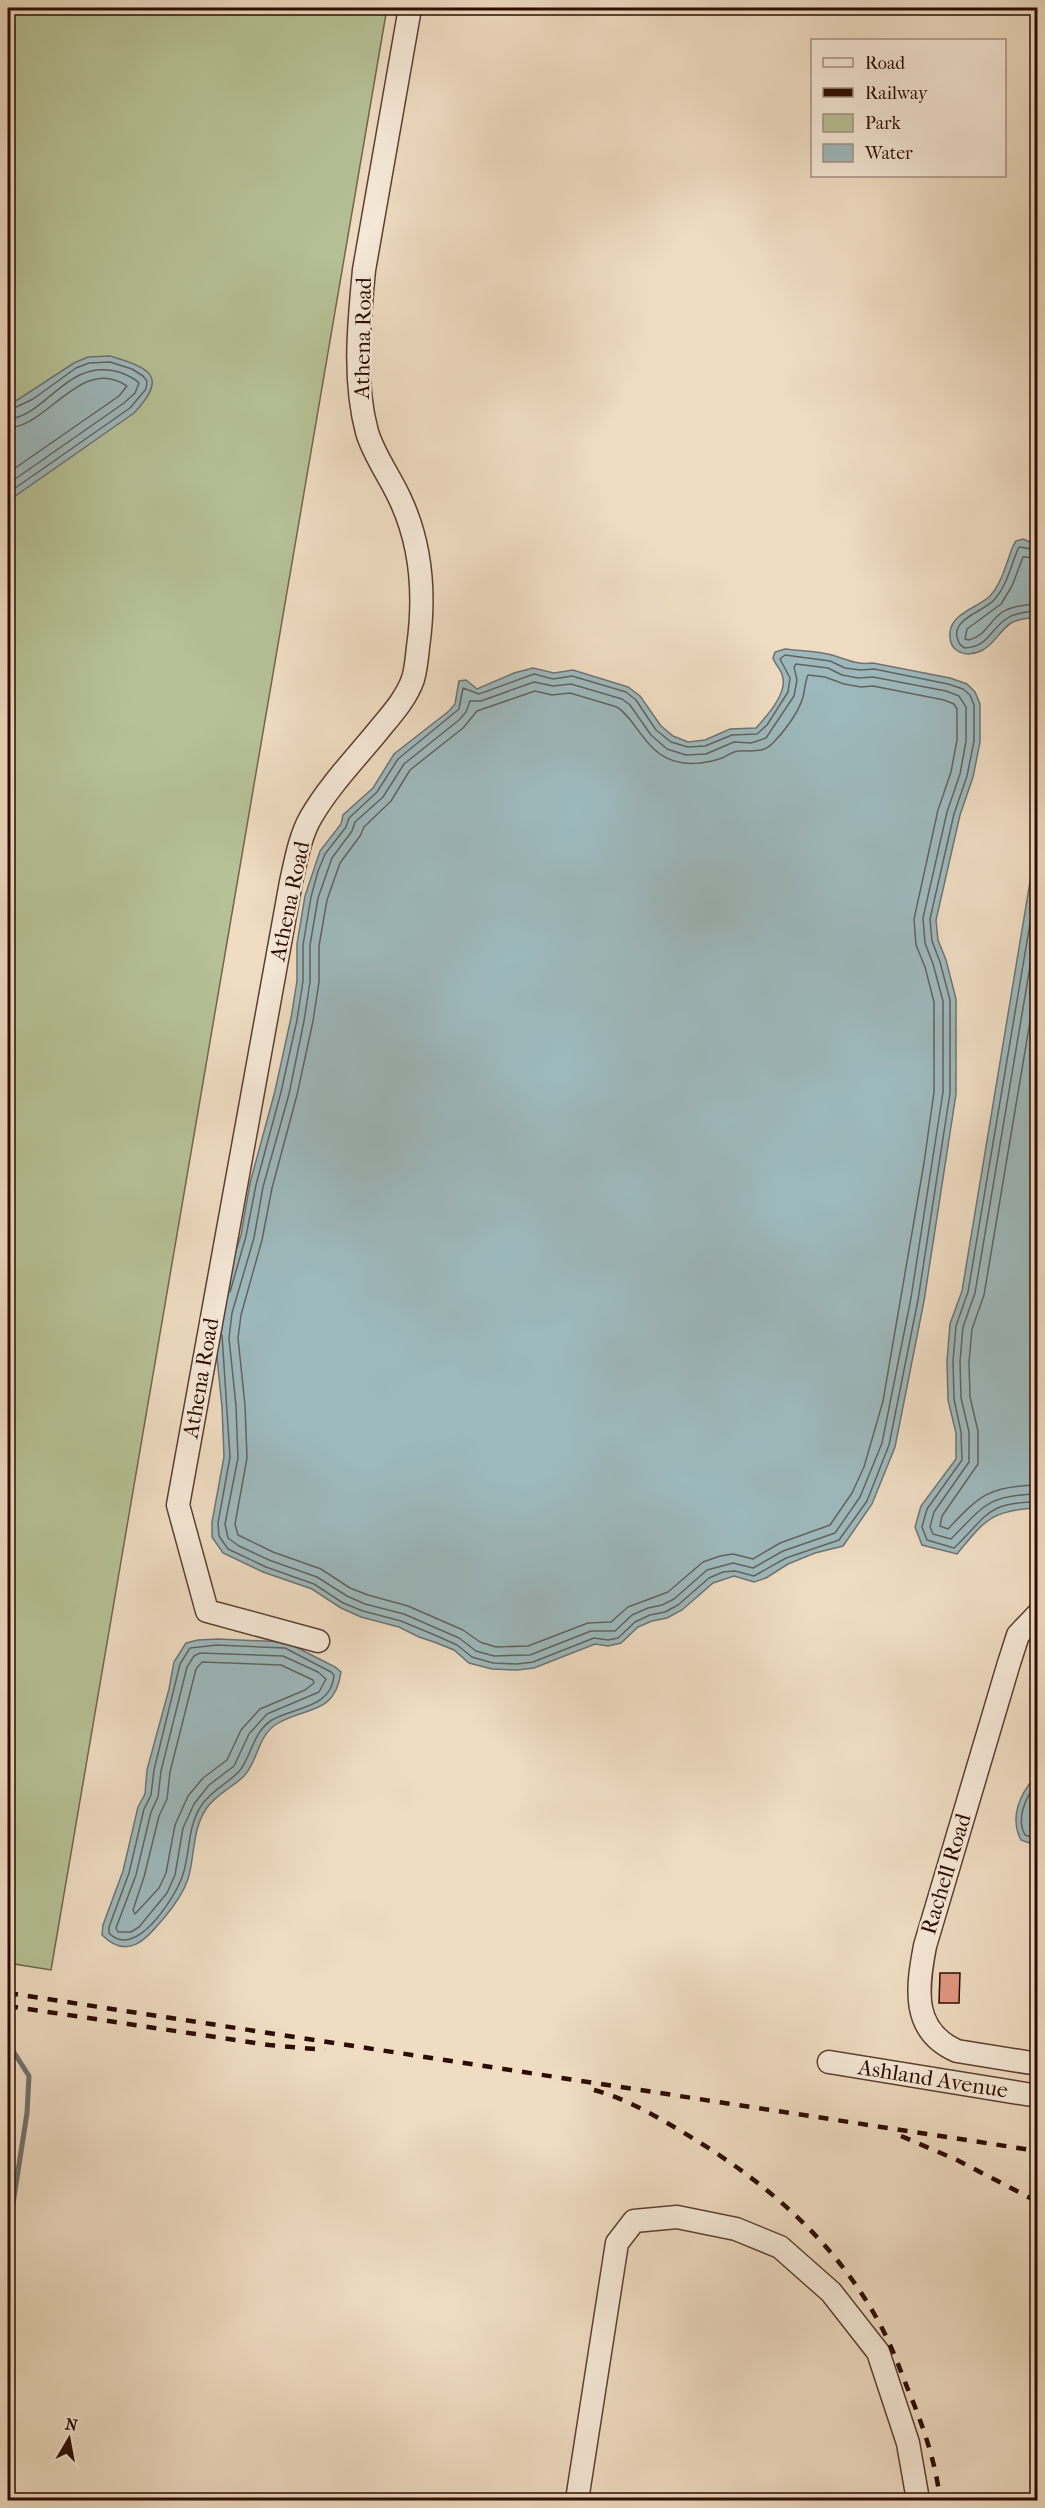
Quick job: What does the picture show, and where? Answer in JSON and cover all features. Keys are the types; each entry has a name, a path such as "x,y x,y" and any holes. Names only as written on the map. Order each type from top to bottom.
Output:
{"street":[{"name":"Athena Road","path":"318,1641 207,1611 178,1505 288,893 301,841 309,819 326,794 402,702 413,679 418,649 423,607 419,563 411,526 401,501 368,436 362,413 358,362 364,270 410,8"},
{"name":"Rachell Road","path":"1038,1614 1018,1635 1009,1663 925,1946 919,1974 919,1998 926,2027 946,2046 957,2051 1038,2064"},
{"name":"Ashland Avenue","path":"829,2062 1038,2096"},
{"path":"577,2500 617,2243 634,2221 677,2217 736,2229 780,2247 831,2292 878,2352 908,2442 918,2500"}],"green space":[{"path":"8,8 387,8 51,1970 8,1963"}],"water":[{"path":"110,356 136,365 150,375 151,390 145,400 134,413 8,501 8,406 74,363 88,357"},
{"path":"1023,539 1037,545 1037,617 1011,623 981,651 969,654 959,652 950,639 952,625 961,615 990,596 1001,578 1013,546 1016,541"},
{"path":"785,649 826,654 857,663 873,663 950,678 967,684 975,692 980,704 980,742 973,777 960,815 936,920 938,940 946,960 956,999 956,1094 924,1301 895,1447 872,1504 843,1546 815,1553 754,1582 734,1576 713,1583 682,1610 667,1618 638,1627 621,1643 608,1646 595,1644 534,1668 517,1670 492,1669 469,1663 454,1650 399,1627 361,1617 341,1608 312,1589 263,1572 223,1553 212,1537 212,1522 224,1457 215,1338 226,1282 241,1235 250,1183 275,1091 291,1018 297,981 297,944 305,896 320,851 341,824 343,815 373,788 394,754 455,704 459,681 466,680 477,689 514,673 533,668 554,673 573,670 628,687 640,696 661,726 673,736 688,742 705,740 730,729 756,728 781,692 783,676 773,658 775,652"},
{"path":"1037,850 1037,1508 1009,1511 990,1519 957,1554 922,1545 915,1527 921,1506 956,1459 956,1433 948,1400 947,1361 950,1324 962,1291"},
{"path":"218,1639 286,1642 341,1672 338,1686 325,1704 286,1719 269,1730 249,1770 214,1799 206,1809 198,1826 184,1890 157,1926 143,1939 128,1947 111,1943 102,1935 103,1925 123,1871 138,1807 145,1794 147,1770 174,1662 186,1643"},
{"path":"1037,1775 1037,1846 1021,1840 1016,1814 1021,1797"}],"building":[{"path":"940,1973 960,1973 959,2003 939,2003"}],"waterway":[{"path":"8,2043 29,2076 27,2113 8,2236"}],"railway":[{"path":"8,1993 1038,2151"},
{"path":"8,2006 269,2045 325,2050"},
{"path":"594,2090 648,2112 727,2161 781,2202 828,2249 849,2275 884,2332 928,2443 940,2500"},
{"path":"901,2136 957,2160 1038,2202"}]}
